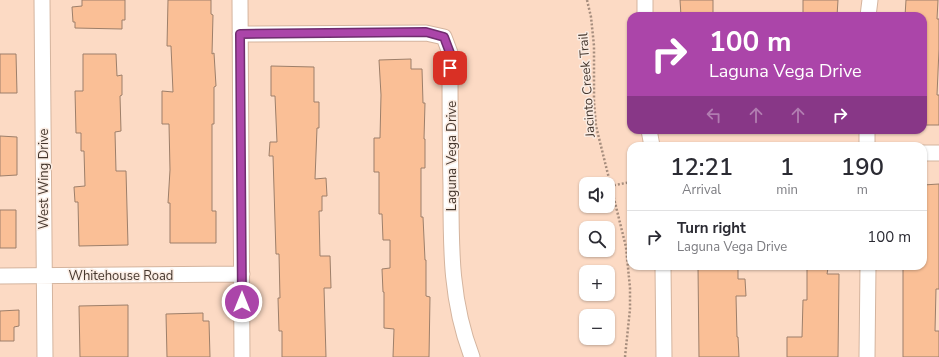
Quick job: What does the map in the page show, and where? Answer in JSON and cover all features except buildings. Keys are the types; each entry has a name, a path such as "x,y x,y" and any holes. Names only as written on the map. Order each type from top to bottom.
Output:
{"street":[{"name":"West Wing Drive","path":"42,0 45,357"},
{"path":"240,0 242,357"},
{"path":"645,0 645,12"},
{"path":"868,12 870,0"},
{"name":"Laguna Vega Drive","path":"240,34 426,32 444,37 450,53 452,262 456,302 466,341 472,357"},
{"path":"927,154 939,153"},
{"path":"663,270 664,357"},
{"path":"867,357 868,270"},
{"name":"Whitehouse Road","path":"0,276 242,274"}],"path":[{"name":"Jacinto Creek Trail","path":"587,0 591,17 594,46 594,102 596,126 608,177"},
{"path":"615,185 627,183"},
{"name":"Jacinto Creek Trail","path":"615,205 627,252"},
{"name":"Jacinto Creek Trail","path":"625,357 630,309 629,270"}],"route":[{"path":"242,302 240,34 426,32 444,37 450,53 450,68"}]}
